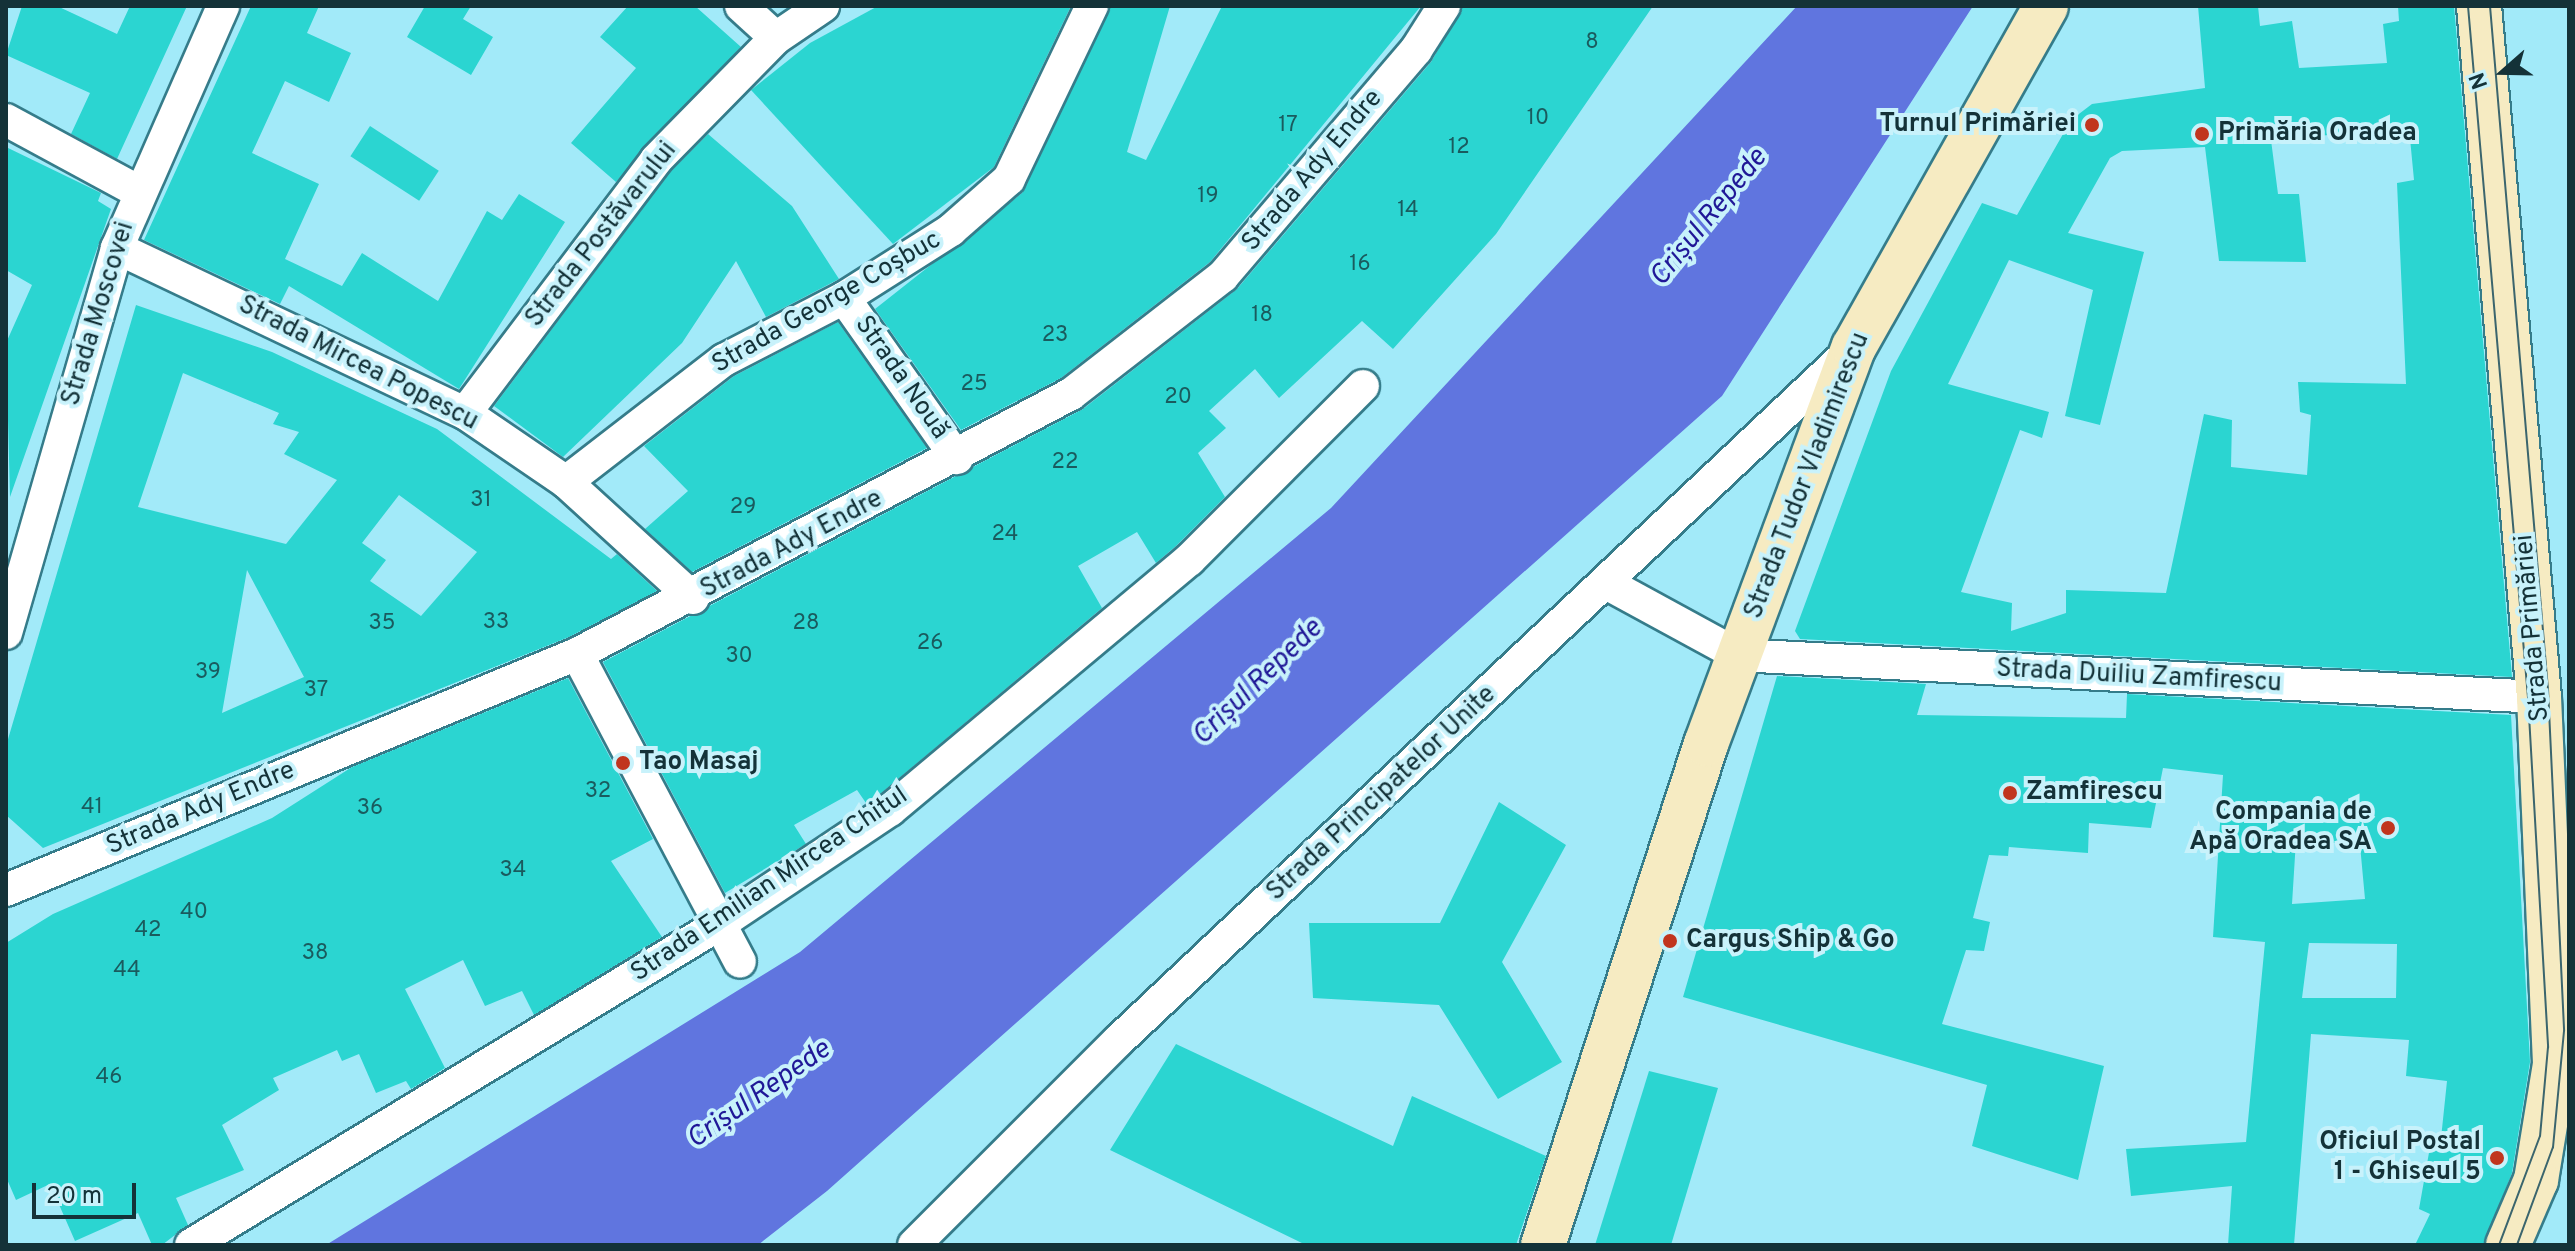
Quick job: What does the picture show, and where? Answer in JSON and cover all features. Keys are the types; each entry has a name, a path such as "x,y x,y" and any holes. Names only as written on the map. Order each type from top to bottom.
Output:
{"street":[{"name":"Strada Moscovei","path":"6,633 11,588 117,248 223,6"},
{"path":"741,6 776,38"},
{"name":"Strada Postăvarului","path":"465,413 656,160 776,38 823,6"},
{"name":"Strada George Coșbuc","path":"566,482 724,360 844,298 951,230 1009,179 1092,6"},
{"name":"Strada Ady Endre","path":"6,890 577,654 693,598 1071,394 1223,276 1416,50 1444,6"},
{"name":"Strada Tudor Vladimirescu","path":"1543,1245 1738,655 1854,347 2046,6"},
{"name":"Strada Primăriei","path":"2479,6 2539,697 2555,1064 2536,1180 2508,1245"},
{"path":"6,120 139,192"},
{"name":"Strada Mircea Popescu","path":"117,248 465,413 566,482 693,598"},
{"name":"Strada Nouă","path":"844,298 957,458"},
{"name":"Strada Principatelor Unite","path":"914,1245 1118,1041 1608,584 1854,347"},
{"name":"Strada Emilian Mircea Chitul","path":"191,1245 718,925 914,790 1189,560 1363,386"},
{"name":"Strada Tudor Vladimirescu","path":"1608,584 1738,655"},
{"path":"577,654 740,962"},
{"name":"Strada Duiliu Zamfirescu","path":"1738,655 2539,697"}],"water":[{"name":"Crișul Repede","path":"1797,6 1973,6 1722,396 827,1191 758,1245 326,1245 800,952 1331,508"}],"building":[{"path":"22,6 57,6 117,34 130,6 187,6 117,159 71,134 90,93 6,55"},
{"path":"251,6 319,6 307,33 351,53 329,102 285,81 252,153 319,184 285,259 342,286 362,253 438,301 487,211 502,220 519,194 565,222 459,389 289,286 280,304 144,240"},
{"path":"425,6 471,6 463,19 493,37 471,75 407,37"},
{"path":"628,6 695,6 741,47 616,182 571,143 636,68 600,37"},
{"path":"878,6 1071,6 994,167 893,244 751,90 810,43"},
{"path":"1111,6 1170,6 1127,152 1146,160 1222,6 1421,6 1210,262 1061,378 961,430 875,309 1022,193"},
{"path":"1463,6 1653,6 1496,234 1393,349 1362,321 1279,398 1255,369 1209,411 1226,428 1198,453 1225,497 1176,546 1156,563 1137,532 1078,566 1102,608 879,795 866,803 857,790 794,825 806,844 725,893 603,662 1083,409 1237,289 1431,62"},
{"path":"2198,6 2258,6 2260,26 2292,21 2299,68 2387,63 2383,24 2399,21 2398,6 2454,6 2512,677 1800,639 1795,631 1891,371 1982,203 2017,215 2071,120 2092,104 2205,88","holes":["2409,128 2414,180 2397,183 2406,384 2298,382 2300,412 2311,415 2307,475 2231,467 2232,420 2204,414 2166,593 2066,590 2066,613 2011,631 2012,603 1961,592 2020,430 2042,438 2049,412 1948,384 2009,260 2093,290 2065,416 2100,425 2144,252 2068,233 2110,158 2122,151 2205,147 2219,261 2306,262 2299,194 2278,194 2271,140"]},
{"path":"370,126 439,171 419,201 350,156"},
{"path":"708,134 792,206 839,279 766,317 736,261 682,343 563,457 494,406 670,172"},
{"path":"6,147 101,193 98,201 111,209 10,497 6,343 32,285 6,270"},
{"path":"136,305 272,352 437,429 611,559 617,554 657,591 569,637 43,848 6,815 6,746","holes":["183,373 279,413 273,424 299,432 284,454 337,480 286,544 138,507","399,495 477,552 421,616 370,581 386,560 362,543","247,570 304,677 222,713"]},
{"path":"838,322 927,448 692,572 645,529 688,491 644,446 734,376"},
{"path":"1777,676 1926,684 1917,715 2126,718 2127,694 2511,715 2530,1062 2512,1173 2484,1245 2415,1245 2430,1214 2419,1209 2430,1147 2440,1148 2447,1081 2406,1076 2409,1040 2311,1034 2294,1245 2228,1245 2232,1186 2131,1196 2126,1149 2246,1142 2265,942 2213,937 2223,775 2163,768 2151,828 2089,823 2088,853 2009,847 2008,856 1989,855 1973,918 1990,922 1984,951 1966,950 1942,1024 2104,1066 2078,1180 1972,1146 1987,1085 1683,997","holes":["2296,840 2360,845 2365,899 2292,904","2309,943 2397,944 2396,998 2302,998"]},
{"path":"568,678 653,839 611,861 662,937 534,1015 522,991 485,1006 463,960 405,989 445,1068 411,1089 406,1081 376,1093 359,1054 342,1061 337,1050 273,1078 279,1090 222,1125 244,1170 176,1198 188,1225 162,1245 152,1245 138,1213 75,1241 50,1184 16,1200 6,1177 6,943 53,914 272,818 352,767"},
{"path":"1499,802 1566,845 1502,962 1562,1062 1498,1099 1439,1005 1313,998 1309,923 1440,923"},
{"path":"1176,1044 1393,1146 1412,1096 1546,1156 1516,1245 1306,1245 1110,1150"},
{"path":"1649,1071 1718,1088 1671,1245 1595,1245"}],"tram line":[{"path":"2468,6 2528,698 2548,1047 2540,1136 2499,1245"},
{"path":"2490,6 2548,689 2564,1031 2553,1147 2517,1245"}],"place":[{"name":"Turnul Primăriei","path":"2092,125"},
{"name":"Primăria Oradea","path":"2202,134"},
{"name":"Tao Masaj","path":"623,763"},
{"name":"Zamfirescu","path":"2010,793"},
{"name":"Compania de Apă Oradea SA","path":"2388,828"},
{"name":"Cargus Ship & Go","path":"1670,941"},
{"name":"Oficiul Postal 1 - Ghiseul 5","path":"2497,1158"}]}
